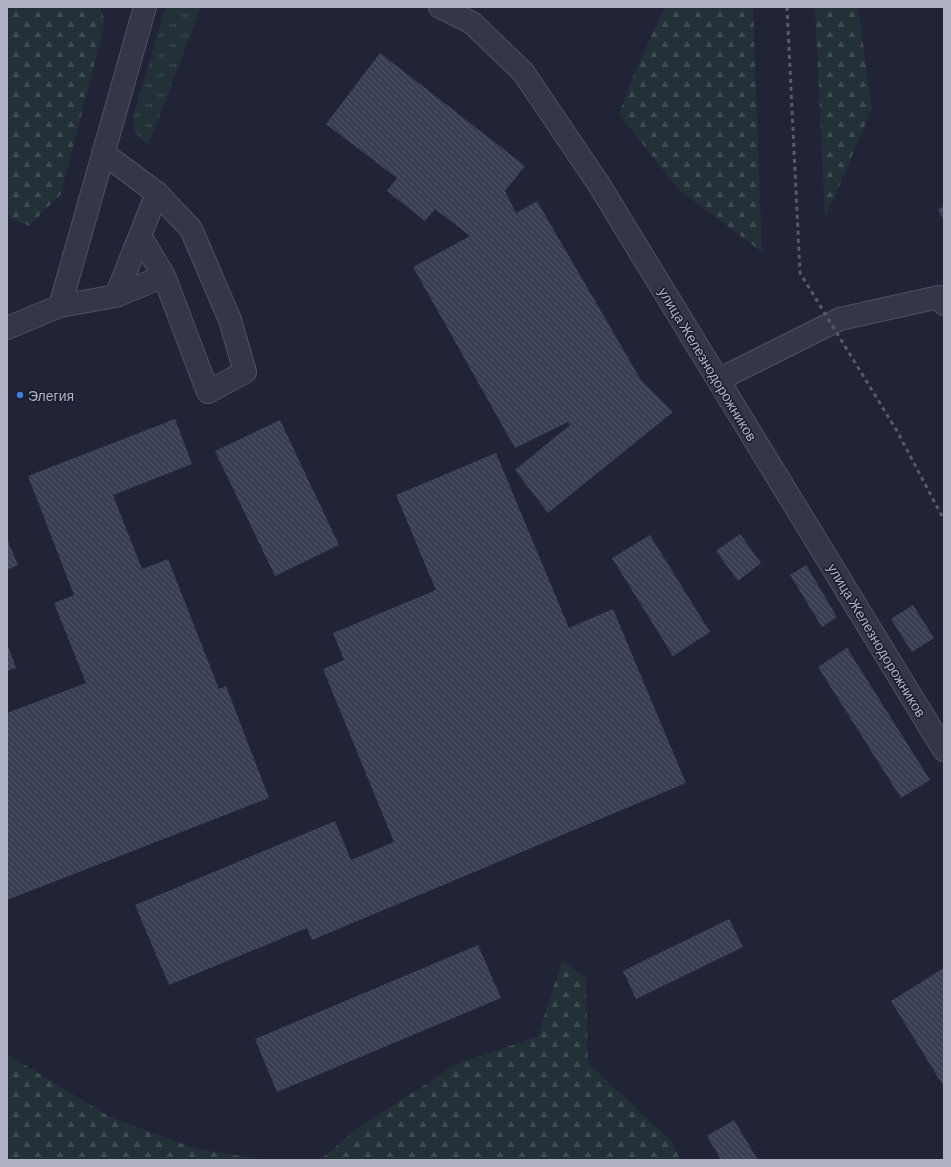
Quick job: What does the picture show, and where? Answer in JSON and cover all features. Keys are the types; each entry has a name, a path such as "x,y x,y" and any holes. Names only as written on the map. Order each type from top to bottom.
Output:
{"street":[{"path":"60,306 145,7"},
{"name":"улица Железнодорожников","path":"440,7 472,23 523,72 598,183 944,750"},
{"path":"103,153 157,193 191,229 230,320 246,372 208,392 164,276 140,236"},
{"path":"116,296 157,193"},
{"path":"7,328 60,306 116,296 164,276"},
{"path":"718,380 840,319 939,297 944,304"}],"green space":[{"path":"7,7 100,7 105,22 61,194 29,226 7,217"},
{"path":"166,7 201,7 149,144 141,139 136,133 134,129 133,116"},
{"path":"665,7 753,7 762,252 678,189 619,114 636,69"},
{"path":"815,7 858,7 872,109 825,219"},
{"path":"562,960 586,978 588,1063 672,1142 680,1160 320,1160 354,1131 455,1065 538,1036"},
{"path":"7,1054 110,1117 196,1149 268,1160 7,1160"}],"building":[{"path":"380,53 525,166 505,191 516,213 537,201 641,380 673,412 548,513 515,470 570,425 568,422 515,448 413,267 470,236 435,209 425,221 387,191 397,178 326,124"},
{"path":"944,206 944,220 938,210"},
{"path":"175,419 192,464 113,495 142,569 168,559 219,689 226,686 269,798 7,900 7,713 86,683 54,603 74,595 28,476"},
{"path":"280,420 339,545 275,576 215,451"},
{"path":"496,453 569,628 613,609 686,783 312,940 307,928 169,985 135,905 335,821 351,860 394,842 323,669 344,660 333,633 436,590 396,495"},
{"path":"740,534 761,563 738,581 716,551"},
{"path":"650,535 710,632 673,656 612,558"},
{"path":"7,539 18,565 7,570"},
{"path":"806,565 837,617 822,627 790,575"},
{"path":"913,605 934,638 912,652 891,619"},
{"path":"7,643 16,668 7,671"},
{"path":"847,648 930,780 901,798 818,667"},
{"path":"729,919 743,947 636,999 623,971"},
{"path":"478,945 501,998 277,1092 255,1039"},
{"path":"944,968 944,1087 891,1001"},
{"path":"734,1120 758,1160 721,1160 707,1136"}],"railway":[{"path":"787,7 800,273 897,431 944,520"}],"place":[{"name":"Элегия","path":"20,395"}]}
